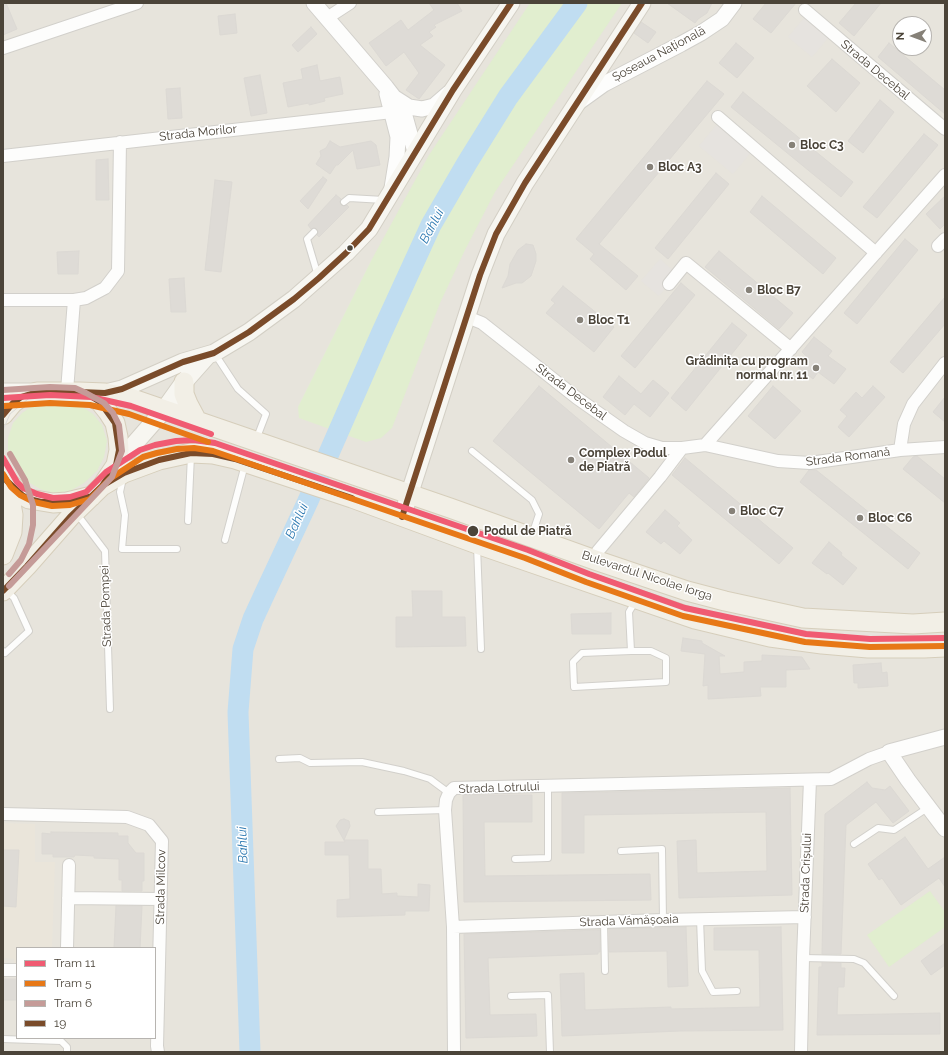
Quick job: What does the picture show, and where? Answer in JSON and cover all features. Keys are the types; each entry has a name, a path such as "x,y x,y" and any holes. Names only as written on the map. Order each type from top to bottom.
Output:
{"main road":[{"path":"105,393 122,389 183,362 211,354 249,332 294,299 346,253 369,229 453,90 511,3"},
{"path":"575,105 642,3"},
{"name":"Șoseaua Națională","path":"402,517 480,275 496,234 525,183 575,105"},
{"path":"4,590 75,512 98,491 121,465 129,450 164,410 184,382 211,354"},
{"path":"184,382 184,394 197,421"},
{"path":"73,391 89,395 100,402 115,423 121,465"},
{"path":"3,392 73,391 105,393 127,397 264,445"},
{"path":"3,415 21,396 38,392"},
{"name":"Bulevardul Nicolae Iorga","path":"264,445 687,591 757,609 803,618 913,624 945,622"},
{"path":"121,465 159,460 191,453 213,454 255,466"},
{"name":"Bulevardul Nicolae Iorga","path":"255,466 352,498 477,544 695,619 736,629 808,643 868,648 945,647"},
{"path":"5,478 22,495 29,499 41,502 67,502 98,491"},
{"path":"3,555 12,532 13,515 5,478"}],"street":[{"path":"3,48 137,3"},
{"path":"314,3 391,99 403,109 415,152"},
{"path":"327,18 350,3"},
{"name":"Șoseaua Națională","path":"575,105 604,84 681,44 722,19 734,3"},
{"name":"Strada Decebal","path":"805,10 945,129"},
{"path":"391,99 409,107 422,109 434,106 453,90"},
{"path":"389,196 397,157 398,137 391,99"},
{"name":"Strada Morilor","path":"3,156 120,142 391,99"},
{"path":"718,117 876,253"},
{"path":"3,300 74,300 86,298 105,288 118,271 120,142"},
{"path":"705,445 945,175"},
{"path":"669,284 686,263 790,349"},
{"path":"73,391 74,300"},
{"name":"Strada Decebal","path":"467,317 482,323 577,398 644,443 662,448 682,448 705,445"},
{"path":"900,450 904,424 912,404 945,363"},
{"name":"Strada Romană","path":"705,445 778,460 810,463 900,450 945,447"},
{"path":"595,560 598,551 660,477 682,448"},
{"path":"810,780 831,779 869,759 945,737"},
{"path":"889,752 945,828"},
{"name":"Strada Lotrului","path":"454,1052 453,927 445,810 449,792 454,788 810,780"},
{"name":"Strada Crișului","path":"801,1052 810,780"},
{"name":"Strada Milcov","path":"3,814 127,817 149,825 162,841 158,1052"},
{"path":"67,947 69,865"},
{"path":"68,898 161,900"},
{"name":"Strada Vămășoaia","path":"453,927 805,917"},
{"path":"3,970 16,970"}],"lane":[{"path":"344,202 349,198 389,196"},
{"path":"314,232 307,239 319,278"},
{"path":"211,354 238,389 266,414 264,445"},
{"path":"472,451 532,500 539,514 531,537"},
{"path":"188,521 191,453"},
{"path":"121,465 120,492 125,516 122,549 177,549"},
{"path":"225,540 243,472 255,466"},
{"name":"Strada Pompei","path":"75,512 104,551 110,709"},
{"path":"477,544 481,649"},
{"path":"3,651 5,652 29,631 14,598 4,590"},
{"path":"630,651 630,612 636,599"},
{"path":"630,651 652,651 666,658 666,682 574,687 573,662 582,653 630,651"},
{"path":"279,759 300,758 310,763 362,762 404,771 430,780 449,792"},
{"path":"515,859 548,858 548,786"},
{"path":"854,844 878,828 894,830 929,807"},
{"path":"378,812 445,810"},
{"path":"621,851 662,849 663,920"},
{"path":"700,919 702,971 713,992 736,991"},
{"path":"604,922 605,971"},
{"path":"803,958 854,959 864,963 894,996"},
{"path":"511,996 548,995 550,1052"},
{"path":"3,1039 61,1042 67,1047 67,1052"}],"shaded area":[{"path":"3,3 945,3 945,1052 3,1052"},
{"path":"805,17 829,37 812,57 788,37"},
{"path":"718,123 752,151 733,174 699,146"},
{"path":"660,259 677,274 659,296 641,281"},
{"path":"3,823 35,824 35,862 55,862 52,947 16,947 16,965 14,964 14,959 3,958"}],"green space":[{"path":"530,3 622,3 495,192 440,303 392,428 381,438 366,442 299,418 298,407 372,259 429,155"},
{"path":"65,402 81,406 93,414 102,425 107,441 104,457 97,471 84,483 70,491 54,493 40,489 25,480 8,453 8,438 13,423 22,413 34,405"},
{"path":"930,891 945,912 945,927 889,967 867,935"}],"building":[{"path":"3,3 6,3 17,29 3,35"},
{"path":"429,3 457,3 462,11 434,25 436,27 429,32 433,36 420,45 445,65 419,99 406,90 419,73 404,52 386,66 369,43 401,20 408,30 434,10"},
{"path":"667,3 712,3 707,13 695,23"},
{"path":"766,3 796,3 771,33 753,19"},
{"path":"856,3 881,3 854,36 839,23"},
{"path":"235,14 237,33 220,35 218,16"},
{"path":"641,22 656,32 648,43 634,33"},
{"path":"311,27 317,34 298,52 292,45"},
{"path":"736,43 754,58 737,78 719,63"},
{"path":"889,43 892,46 892,56 904,56 945,90 945,114 878,57"},
{"path":"832,59 860,83 836,112 807,86"},
{"path":"317,65 320,81 340,77 343,94 324,98 325,101 309,105 309,103 288,107 283,83 303,79 301,69"},
{"path":"260,75 267,113 251,116 244,78"},
{"name":"Bloc A3","path":"707,81 724,94 599,244 638,276 626,290 590,259 594,254 576,239"},
{"path":"180,88 182,118 168,119 166,89"},
{"name":"Bloc C3","path":"743,92 853,182 841,197 731,107"},
{"path":"880,100 894,112 863,153 848,141"},
{"path":"924,134 938,145 877,218 863,207"},
{"path":"330,141 340,147 371,141 376,145 380,165 357,169 353,150 338,165 336,165 330,174 316,164 321,156 320,151 326,148"},
{"path":"108,159 109,200 96,200 96,160"},
{"path":"716,173 729,184 668,259 655,248"},
{"path":"323,177 327,180 308,209 300,201"},
{"path":"215,180 232,182 221,272 205,270"},
{"path":"336,195 341,199 341,205 347,205 349,207 319,237 317,235 317,229 311,229 308,225"},
{"path":"762,196 836,258 823,274 750,212"},
{"path":"945,196 945,224 940,229 926,214"},
{"path":"905,239 918,250 857,324 844,313"},
{"path":"526,244 533,245 536,254 536,261 531,276 522,283 516,283 502,288 508,276 510,264 518,250"},
{"path":"79,251 78,274 58,274 57,252"},
{"name":"Bloc B7","path":"719,251 793,313 779,329 705,267"},
{"path":"184,278 186,312 171,312 169,279"},
{"path":"681,283 695,295 635,368 621,356"},
{"name":"Bloc T1","path":"563,286 614,327 594,352 546,313 555,303 551,300"},
{"path":"945,297 945,324 903,373 890,362"},
{"path":"732,323 747,335 686,411 671,398"},
{"path":"814,337 832,351 828,356 846,369 834,384 818,372 813,379 798,367 806,356 802,352"},
{"path":"619,376 641,394 653,380 669,393 650,417 634,404 625,415 603,397"},
{"name":"Complex Podul de Piatră","path":"539,386 649,478 634,497 629,493 599,529 493,441"},
{"path":"773,386 801,411 775,439 748,416"},
{"path":"873,386 885,397 849,437 838,427 847,416 840,410 856,392 862,398"},
{"path":"945,397 945,422 933,412"},
{"path":"917,456 945,479 945,503 903,469 913,457"},
{"name":"Bloc C7","path":"685,458 793,548 779,564 672,475"},
{"name":"Bloc C6","path":"809,470 816,470 920,553 908,569 800,482"},
{"path":"665,510 680,523 677,526 692,540 680,554 664,541 661,544 646,532"},
{"path":"829,542 842,553 841,555 857,568 843,585 812,563"},
{"path":"412,591 442,591 442,617 465,617 466,646 396,647 396,617 413,617"},
{"path":"611,613 611,634 572,634 571,614"},
{"path":"683,638 702,641 702,643 725,656 719,656 720,674 744,672 744,662 762,661 762,655 802,657 810,669 786,670 786,687 760,687 761,696 708,699 708,685 703,686 705,654 681,651"},
{"path":"881,663 882,673 887,672 888,686 858,688 858,683 854,683 853,665"},
{"path":"867,782 872,788 885,790 890,786 909,811 893,823 876,802 846,825 841,954 822,954 825,814"},
{"path":"790,788 792,895 679,898 677,841 696,840 697,873 767,871 766,812 584,815 584,853 562,853 562,793"},
{"path":"463,795 532,795 532,822 484,822 485,876 650,874 651,900 464,902"},
{"path":"344,819 349,821 350,826 344,840 368,840 368,869 381,869 382,894 397,893 397,896 418,897 418,884 430,885 429,911 405,911 405,915 337,917 337,900 350,899 349,855 325,855 325,842 345,842 336,826 340,820"},
{"path":"51,832 118,833 118,836 128,836 128,843 136,853 144,853 144,881 142,881 142,891 122,891 122,880 119,880 119,859 94,858 94,856 75,855 74,857 53,857 53,854 42,854 42,833 51,834"},
{"path":"905,837 928,869 945,857 945,887 939,878 901,905 882,878 879,880 868,864"},
{"path":"3,850 19,850 16,907 3,906"},
{"path":"116,906 142,906 140,947 114,947"},
{"path":"686,927 688,986 668,987 667,951 609,952 609,929"},
{"path":"781,927 783,1030 680,1031 562,1036 560,974 584,973 585,1010 671,1007 671,1009 760,1007 759,950 714,950 714,928"},
{"path":"600,930 600,952 598,952 598,954 488,958 490,1015 536,1014 537,1036 466,1038 464,934"},
{"path":"945,943 945,965 931,975 921,961"},
{"path":"822,963 841,963 841,968 845,968 844,987 838,987 837,1015 940,1013 940,1034 817,1035 819,967 822,967"},
{"path":"3,979 16,979 16,1000 3,1000"}],"waterway":[{"name":"Bahlui","path":"250,1052 238,712 243,649 253,619 308,501 382,332 431,225 508,97 577,3"}],"tram line":[{"name":"6","path":"3,390 50,387 75,388 86,393 104,403 113,413 119,425 122,451 112,477 9,586"},
{"name":"11","path":"3,398 50,395 91,397 131,406 211,434"},
{"path":"3,430 10,414 28,399 38,396"},
{"name":"5","path":"4,406 50,403 90,405 129,414 208,442"},
{"name":"11","path":"3,458 17,482 23,488 37,494 53,498 70,497 86,492 106,472 140,450 155,445 176,441 194,440 215,443 528,550 589,574 685,608 806,634 870,639 945,638"},
{"name":"5","path":"3,474 11,487 20,495 34,502 52,506 70,505 90,499 111,478 143,457 177,449 194,448 213,451 525,558 586,582 683,616 805,642 870,647 945,646"},
{"name":"6","path":"9,574 21,560 29,544 33,525 33,505 25,480 10,454"},
{"path":"3,455 4,460"}],"transit line":[{"name":"19","path":"79,392 105,393 122,389 183,362 214,353 249,332 294,299 319,278 369,229 453,90 511,3"},
{"name":"19","path":"402,517 480,275 496,234 525,183 642,3"},
{"name":"19","path":"3,415 13,403 21,397 37,392 79,392 89,395 100,402 115,423 119,450 116,465 102,486 70,517 3,591"},
{"name":"19","path":"102,486 124,473 159,460 191,453 213,454 235,459 352,498"},
{"name":"19","path":"3,475 7,481 22,495 29,499 41,502 67,502 93,496 102,486"}],"place":[{"name":"Bloc C3","path":"792,145"},
{"name":"Bloc A3","path":"650,167"},
{"name":"Bloc B7","path":"749,290"},
{"name":"Bloc T1","path":"580,320"},
{"name":"Grădinița cu program normal nr. 11","path":"816,368"},
{"name":"Complex Podul de Piatră","path":"571,460"},
{"name":"Bloc C7","path":"732,511"},
{"name":"Bloc C6","path":"860,518"},
{"name":"Podul de Piatră","path":"473,531"}]}
